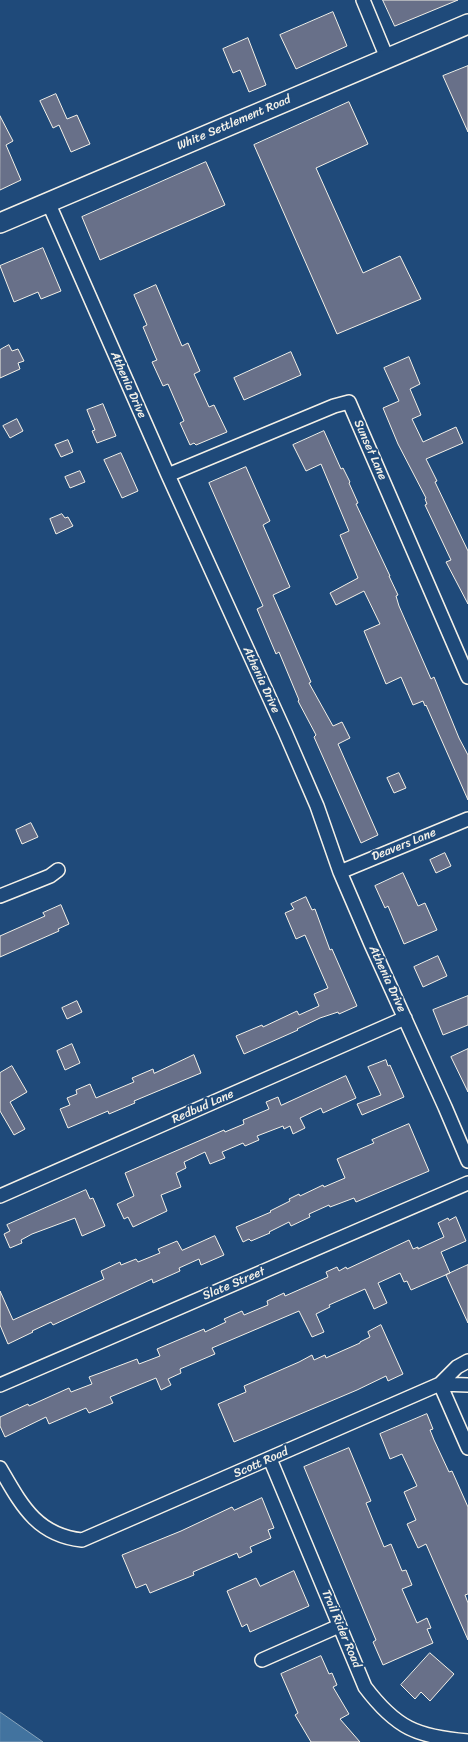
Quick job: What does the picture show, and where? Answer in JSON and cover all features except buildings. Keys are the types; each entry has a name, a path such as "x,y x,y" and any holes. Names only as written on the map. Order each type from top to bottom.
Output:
{"main road":[{"name":"White Settlement Road","path":"0,223 468,24"}],"street":[{"path":"363,0 387,58"},
{"name":"Athenia Drive","path":"48,202 168,475 285,732 316,806 340,872 371,944 446,1107 468,1161"},
{"name":"Sunset Lane","path":"168,475 334,406 349,402 468,677"},
{"name":"Deavers Lane","path":"340,872 468,819"},
{"path":"0,896 50,876 58,870"},
{"name":"Redbud Lane","path":"0,1196 405,1018"},
{"name":"Slate Street","path":"0,1385 468,1183"},
{"name":"Scott Road","path":"0,1468 21,1504 42,1526 67,1538 82,1540 440,1384 457,1367 468,1361"},
{"path":"440,1384 468,1448"},
{"name":"Scott Road","path":"440,1384 468,1385"},
{"name":"Trail Rider Road","path":"270,1459 365,1687 380,1707 407,1728 442,1739 468,1740"},
{"path":"262,1660 340,1626"}],"water":[{"path":"0,1712 43,1742 0,1742"}]}
